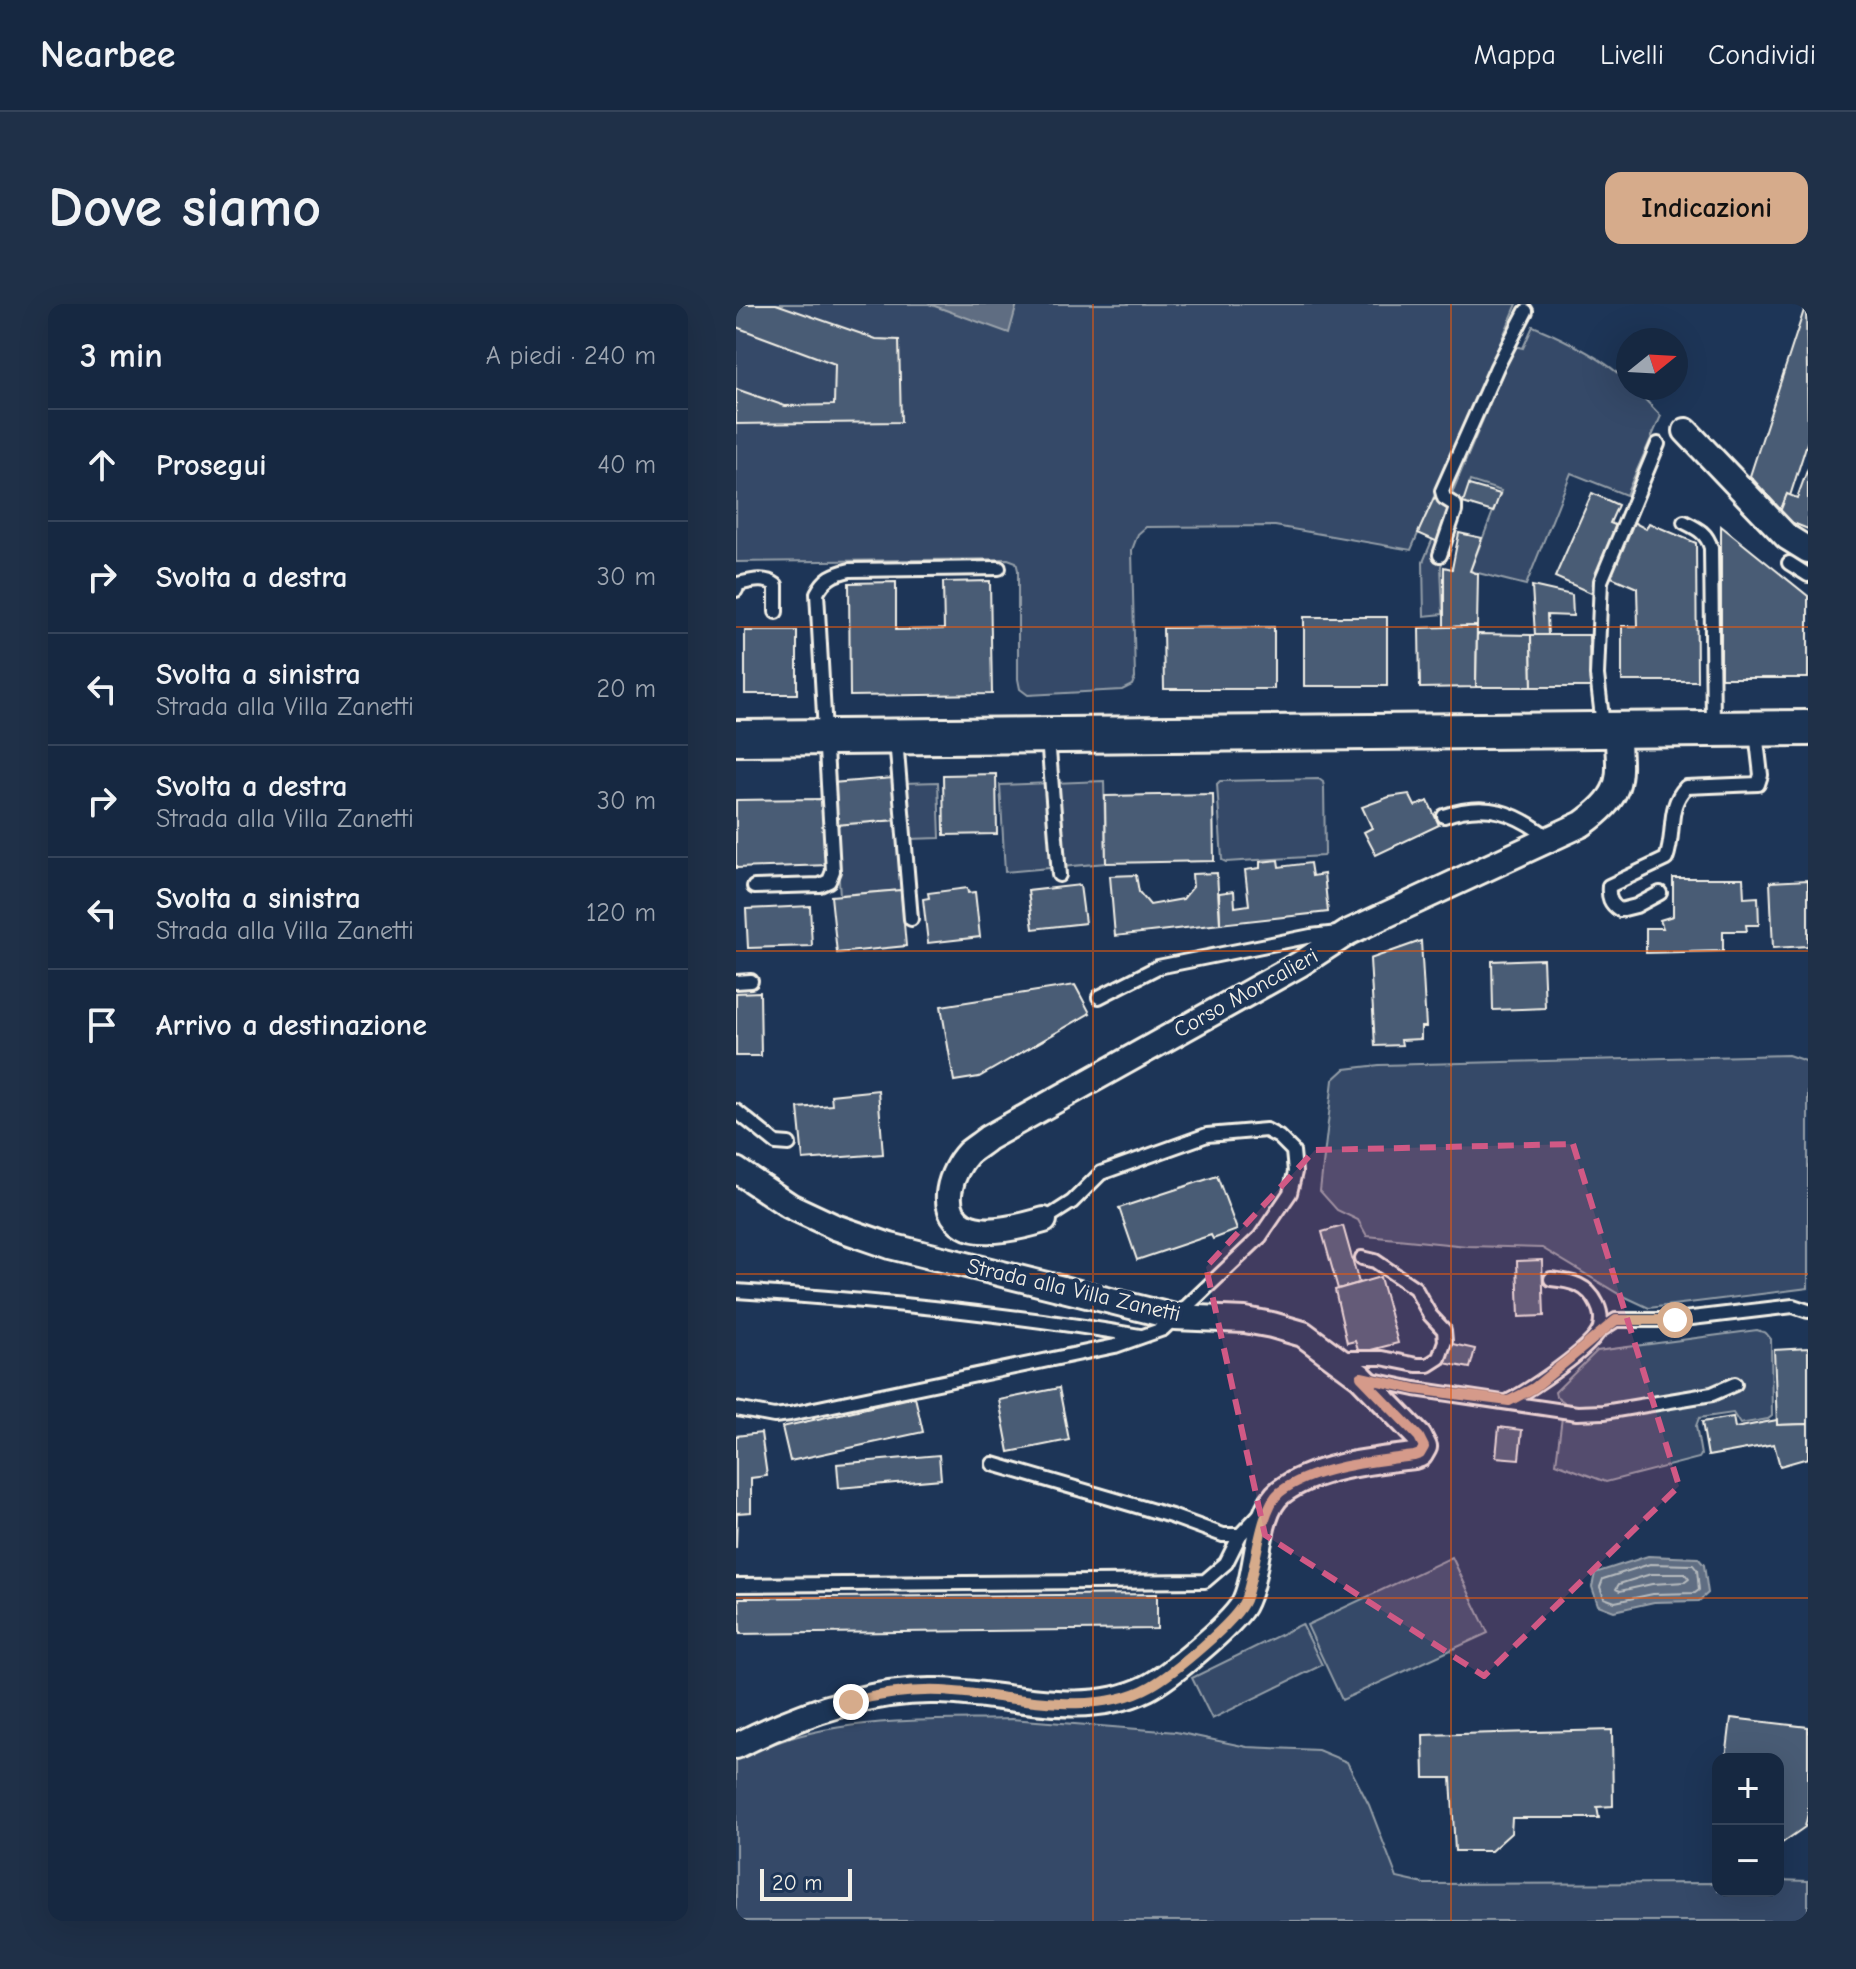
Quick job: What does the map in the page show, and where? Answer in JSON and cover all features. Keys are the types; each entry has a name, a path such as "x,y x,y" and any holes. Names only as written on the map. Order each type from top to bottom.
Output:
{"main road":[{"path":"736,738 1808,728"}],"street":[{"path":"1686,431 1787,537 1798,557"},
{"name":"Corso Moncalieri","path":"1044,1220 1021,1227 984,1230 965,1226 953,1216 948,1203 955,1173 967,1154 988,1138 1300,964 1349,932 1582,824 1602,810 1614,796 1619,776 1610,729"},
{"name":"Strada alla Villa Zanetti","path":"736,1170 790,1206 835,1227 890,1246 1175,1317 1245,1320 1303,1334 1361,1377 1419,1437 1424,1447 1414,1456 1326,1471 1280,1492 1267,1509"},
{"path":"736,1746 785,1724 871,1697 912,1691 1047,1703 1124,1697 1151,1686 1224,1627 1243,1604 1267,1509"}],"lane":[{"path":"1440,555 1455,511 1455,505 1444,498 1442,491 1497,367 1526,311"},
{"path":"1610,729 1597,675 1601,581 1658,444"},
{"path":"1684,522 1700,530 1711,548 1713,729"},
{"path":"1798,557 1808,575"},
{"path":"754,887 820,885 829,881 833,871 817,593 822,583 833,573 850,570 999,568"},
{"path":"736,590 738,584 751,580 770,580 776,585 776,612"},
{"path":"1660,893 1636,906 1620,910 1613,905 1608,894 1609,886 1618,880 1666,859 1670,849 1675,799 1686,787 1758,784 1761,775 1756,728"},
{"path":"1047,734 1059,875"},
{"path":"896,736 911,919"},
{"path":"1444,816 1465,809 1492,810 1527,821 1549,838"},
{"path":"1099,997 1158,967 1311,936 1349,932"},
{"path":"736,982 751,981"},
{"path":"736,1111 776,1143 789,1144"},
{"path":"736,1409 774,1416 790,1414 1086,1352 1163,1329 1260,1237 1290,1193 1295,1172 1293,1151 1279,1137 1266,1130 1207,1135 1101,1173 1072,1202 1044,1220"},
{"path":"1335,1358 1382,1358 1428,1365 1439,1358 1445,1341 1444,1330 1430,1315 1415,1288 1375,1261 1362,1258"},
{"path":"1551,1279 1570,1280 1591,1291 1602,1313 1599,1331"},
{"path":"736,1291 1004,1315 1143,1336"},
{"path":"1509,1401 1534,1388 1616,1320 1675,1320 1793,1306 1808,1311"},
{"path":"1361,1377 1415,1389 1591,1413 1712,1394 1735,1384"},
{"path":"993,1464 1171,1516 1223,1535 1240,1535"},
{"path":"736,1585 1205,1581 1226,1563 1240,1535 1254,1518 1267,1509"}],"highlighted area":[{"path":"1573,1144 1679,1486 1484,1676 1265,1535 1206,1267 1315,1150"}],"shaded area":[{"path":"736,304 1517,304 1411,550 1275,526 1146,527 1138,534 1132,550 1135,678 1132,685 1122,690 1028,695 1020,689 1018,679 1016,562 1008,559 736,562"},
{"path":"1533,326 1571,343 1616,372 1616,400 1646,400 1661,416 1626,495 1571,473 1526,585 1470,571 1501,491 1470,481 1441,566 1443,614 1424,616 1423,562 1514,346 1523,348"},
{"path":"1319,779 1324,787 1323,856 1222,860 1217,784 1220,781"},
{"path":"1104,781 1106,863 1005,872 1000,785"},
{"path":"938,782 940,838 909,839 903,783"},
{"path":"896,820 901,890 840,895 835,825"},
{"path":"1788,1055 1806,1061 1808,1065 1808,1288 1649,1308 1617,1293 1542,1248 1467,1246 1367,1236 1358,1220 1337,1210 1320,1191 1333,1080 1345,1069 1379,1065"},
{"path":"1757,1330 1771,1339 1772,1416 1768,1419 1740,1424 1733,1413 1699,1418 1696,1426 1699,1458 1606,1482 1556,1463 1564,1402 1555,1392 1597,1351"},
{"path":"1452,1557 1488,1633 1342,1700 1307,1625"},
{"path":"1302,1624 1322,1665 1212,1719 1192,1678"},
{"path":"1011,1719 1176,1732 1247,1747 1318,1750 1347,1762 1369,1805 1397,1878 1424,1884 1712,1883 1712,1897 1784,1897 1784,1880 1808,1881 1808,1921 736,1921 736,1760 768,1745 802,1735 870,1723"}],"water":[{"path":"929,304 1017,304 1009,333"},
{"path":"1648,1556 1698,1558 1704,1565 1708,1593 1699,1601 1654,1602 1614,1611 1598,1605 1592,1587 1595,1573"}],"building":[{"path":"736,304 776,304 876,339 899,340 901,422 736,424 736,389 785,406 834,405 835,364 736,327"},
{"path":"1806,304 1808,440 1790,496 1787,494 1781,510 1750,476"},
{"path":"1808,468 1808,529 1778,517 1787,494 1797,498"},
{"path":"1469,485 1500,494 1493,512 1463,503"},
{"path":"1592,493 1618,505 1610,523 1620,527 1591,593 1555,577"},
{"path":"1434,498 1453,506 1440,543 1418,533"},
{"path":"1633,522 1646,529 1649,523 1696,543 1697,681 1622,681 1622,626 1638,626 1637,588 1609,576"},
{"path":"1721,526 1808,596 1808,678 1721,678"},
{"path":"1459,533 1482,538 1470,571 1478,574 1477,626 1444,627 1444,567 1452,569"},
{"path":"990,581 992,694 850,696 849,583 896,582 896,630 944,629 943,582"},
{"path":"1532,586 1572,595 1573,616 1547,615 1548,635 1535,635"},
{"path":"1304,617 1387,617 1387,686 1304,686"},
{"path":"1477,626 1476,687 1420,688 1419,628"},
{"path":"1274,627 1274,689 1164,689 1163,628"},
{"path":"745,631 797,631 797,694 745,694"},
{"path":"1477,634 1531,635 1532,687 1476,687"},
{"path":"1531,635 1589,635 1590,687 1532,687"},
{"path":"996,774 997,834 944,835 943,775"},
{"path":"893,778 896,820 835,825 832,783"},
{"path":"1213,794 1214,861 1106,863 1105,796"},
{"path":"1409,794 1415,806 1428,801 1439,825 1376,855 1364,832 1372,828 1362,807 1389,797"},
{"path":"825,799 830,865 736,868 736,800"},
{"path":"1278,860 1279,867 1310,863 1312,876 1324,874 1328,912 1220,924 1219,893 1234,891 1235,907 1249,905 1245,870 1260,868 1260,862"},
{"path":"1217,873 1220,924 1115,936 1110,876 1136,875 1139,892 1150,905 1183,899 1193,887 1192,874"},
{"path":"1673,878 1743,878 1744,898 1758,897 1759,925 1746,925 1747,931 1723,931 1723,951 1646,953 1646,928 1663,928 1660,920 1673,916"},
{"path":"1808,880 1808,946 1773,948 1770,882"},
{"path":"1080,885 1085,923 1033,929 1028,891"},
{"path":"967,888 968,893 975,892 980,937 928,943 923,899 929,898 928,893"},
{"path":"901,890 906,946 837,953 831,896"},
{"path":"810,906 812,946 748,948 746,909"},
{"path":"1421,941 1426,1027 1421,1027 1421,1039 1401,1040 1402,1045 1375,1046 1370,959"},
{"path":"1543,959 1545,1008 1493,1010 1492,961"},
{"path":"1075,985 1090,1013 979,1077 954,1081 941,1006"},
{"path":"760,992 761,1056 736,1056 736,993"},
{"path":"878,1090 883,1154 803,1160 798,1108 832,1105 831,1095"},
{"path":"1217,1176 1237,1230 1213,1239 1211,1235 1137,1260 1119,1208"},
{"path":"1343,1226 1359,1283 1338,1289 1322,1232"},
{"path":"1542,1260 1544,1316 1519,1317 1517,1261"},
{"path":"1380,1277 1398,1343 1359,1353 1355,1341 1347,1343 1335,1290"},
{"path":"1448,1343 1475,1349 1470,1368 1444,1363"},
{"path":"1808,1348 1808,1424 1777,1425 1774,1350"},
{"path":"1059,1388 1069,1440 1009,1452 999,1400"},
{"path":"915,1397 923,1432 790,1461 782,1427"},
{"path":"1733,1417 1735,1428 1777,1420 1777,1425 1808,1424 1808,1458 1780,1466 1774,1444 1708,1456 1702,1422"},
{"path":"1499,1427 1522,1430 1519,1459 1496,1457"},
{"path":"761,1433 767,1476 751,1478 751,1512 737,1513 736,1548 736,1436"},
{"path":"939,1455 941,1479 839,1488 837,1464"},
{"path":"1157,1594 1157,1629 740,1634 739,1598"},
{"path":"1731,1718 1808,1727 1808,1813 1805,1827 1784,1842 1784,1753 1727,1753"},
{"path":"1612,1730 1613,1806 1597,1807 1599,1818 1512,1818 1511,1833 1491,1851 1455,1851 1451,1778 1424,1778 1423,1735"}],"route":[{"path":"851,1702 912,1691 1047,1703 1108,1700 1132,1695 1165,1676 1235,1615 1243,1604 1253,1572 1267,1509 1280,1492 1326,1471 1420,1454 1424,1447 1419,1437 1361,1377 1415,1389 1509,1401 1534,1388 1616,1320 1675,1320"}]}
